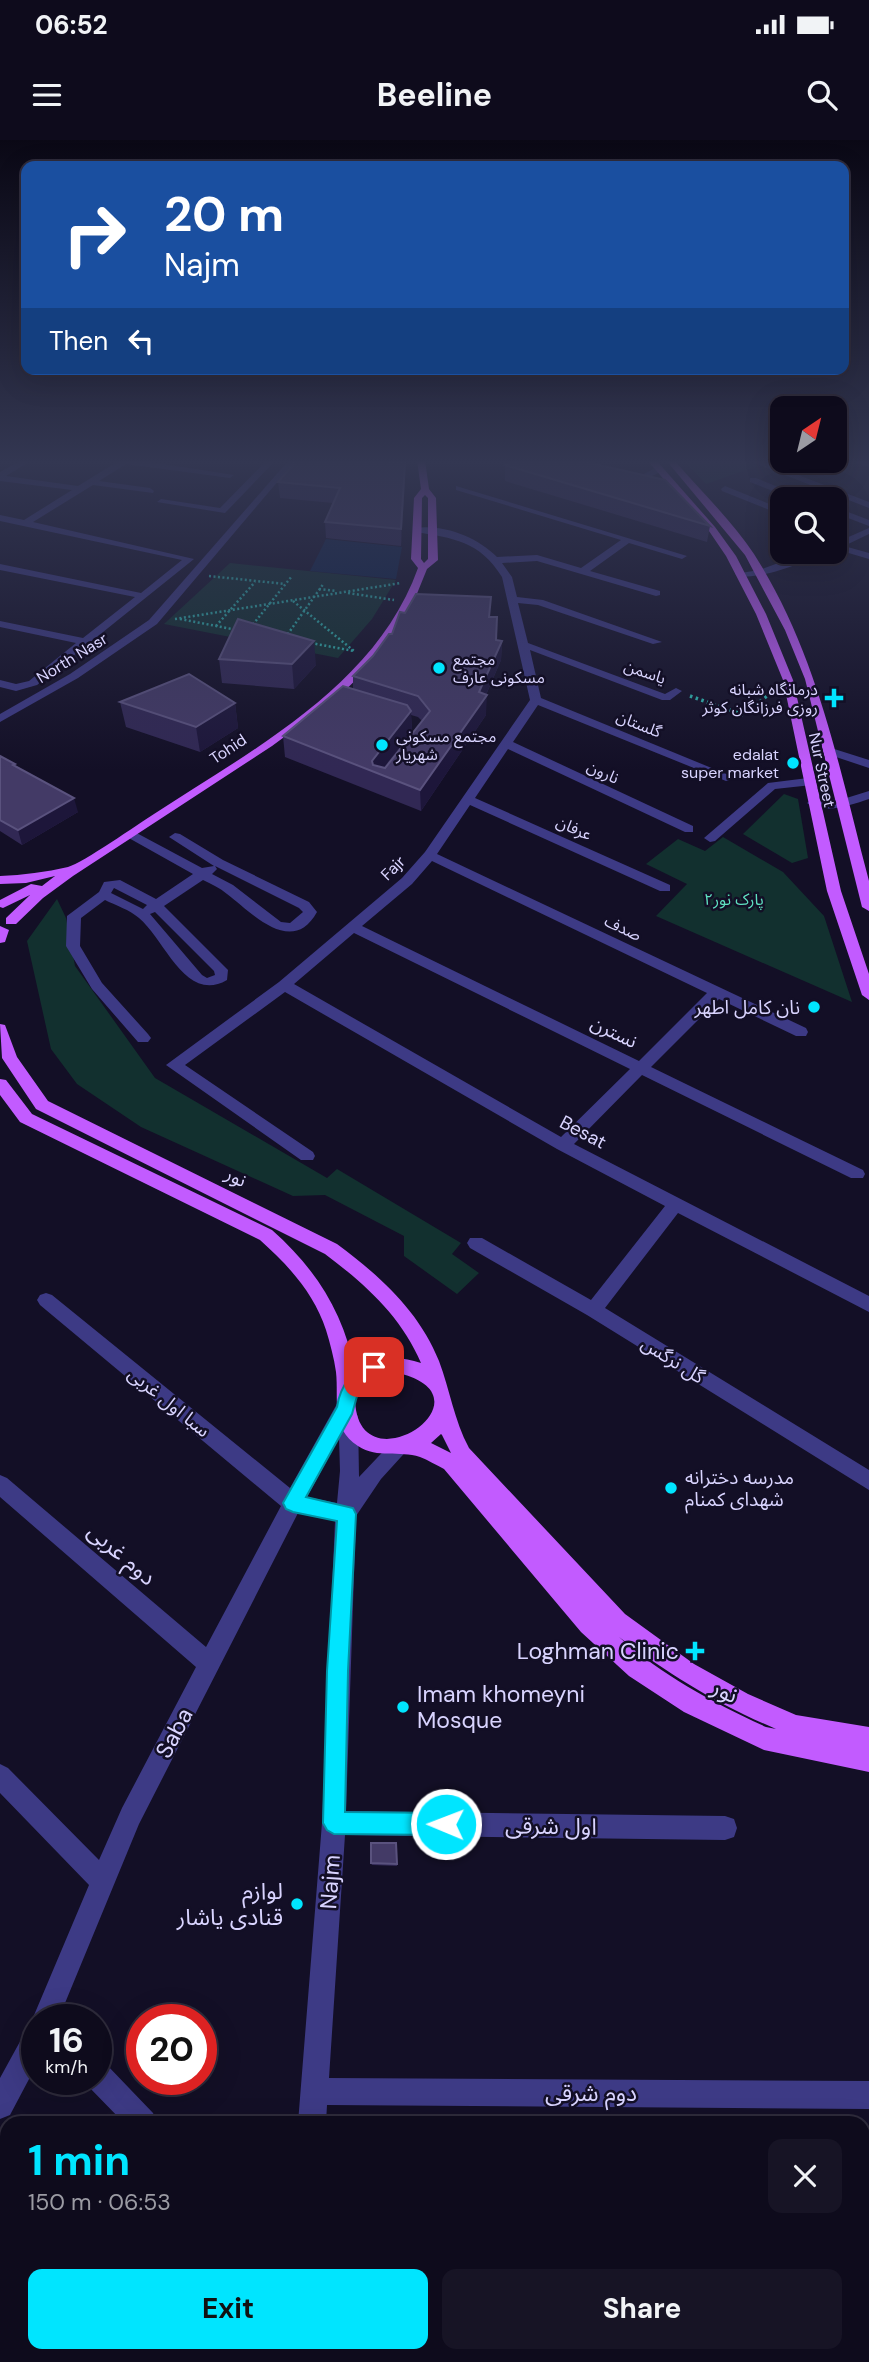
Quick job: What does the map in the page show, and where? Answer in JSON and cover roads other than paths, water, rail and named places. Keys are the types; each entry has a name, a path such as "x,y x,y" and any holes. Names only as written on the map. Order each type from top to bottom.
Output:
{"main road":[{"path":"418,564 421,574"},
{"name":"Tohid","path":"3,930 26,905 73,868 131,834 260,749 333,696 371,654 409,602 421,574 430,564"},
{"name":"Nur Street","path":"735,564 761,614 788,680 808,782 834,891 869,995"},
{"name":"Nur Street","path":"754,564 790,630 810,679 869,907"},
{"path":"0,880 26,878 73,868"},
{"path":"3,930 13,914 2,903 73,868"},
{"name":"نور","path":"0,1029 10,1058 42,1105 331,1249 353,1265 396,1306 419,1335 429,1354 449,1429 462,1454 617,1622 686,1672 740,1702 796,1726 869,1740"},
{"name":"نور","path":"0,1084 26,1118 266,1235 294,1258 334,1322 345,1372 347,1407"},
{"path":"388,1364 416,1367 428,1374 439,1390 442,1412 436,1426 424,1438 404,1446 390,1448 373,1444 359,1435 347,1407 362,1374 388,1364"},
{"name":"نور","path":"404,1446 424,1449 451,1463 589,1624 637,1668 692,1704 764,1738 869,1760"}],"street":[{"path":"0,683 16,688 33,683 183,564"},
{"name":"North Nasr","path":"0,719 74,676 153,622 204,564"},
{"path":"500,564 507,577 536,700"},
{"path":"555,564 656,593"},
{"path":"582,572 594,564"},
{"path":"740,574 760,573 785,564"},
{"path":"0,567 143,596"},
{"path":"512,599 539,602 657,642"},
{"path":"0,624 85,642"},
{"name":"یاسمن","path":"522,644 666,698 676,691"},
{"path":"333,696 347,700"},
{"name":"Fajr","path":"307,1156 174,1065 284,985 407,881 430,855 536,700"},
{"name":"گلستان","path":"536,700 730,778"},
{"name":"نارون","path":"505,743 689,830"},
{"path":"828,751 869,764"},
{"path":"710,838 772,786 808,782"},
{"path":"813,803 841,804 869,795"},
{"name":"عرفان","path":"469,800 665,888"},
{"path":"131,834 228,888 276,926 292,928 306,919 310,912 304,905 219,863 175,837"},
{"name":"صدف","path":"430,855 801,1032"},
{"path":"143,914 219,863"},
{"path":"104,894 143,914 204,983 222,977 221,970 156,905 115,883 109,885 104,894 74,916 73,946 97,986 143,1038"},
{"name":"نسترن","path":"352,927 642,1066 857,1174"},
{"name":"Besat","path":"284,985 563,1145 869,1305"},
{"path":"563,1145 716,993"},
{"path":"593,1310 676,1204"},
{"name":"گل نرگس","path":"476,1242 593,1310 869,1481"},
{"name":"سبا اول غربی","path":"46,1300 293,1503"},
{"name":"Saba","path":"52,2004 130,1816 293,1503 347,1407"},
{"name":"Najm","path":"312,2116 334,1823 338,1671 350,1471 347,1407"},
{"path":"293,1503 346,1514 374,1473 404,1446"},
{"name":"دوم غربی","path":"0,1484 210,1665"},
{"path":"0,1776 102,1881"},
{"name":"اول شرقی","path":"334,1823 725,1828"},
{"path":"0,2105 21,2066"},
{"path":"112,2091 136,2116"},
{"name":"دوم شرقی","path":"314,2091 869,2095"}],"water":[{"path":"314,564 399,564 396,579 310,571"}],"place":[{"name":"مجتمع مسکونی عارف","path":"439,668"},
{"name":"درمانگاه شبانه روزی فرزانگان کوثر","path":"834,698"},
{"name":"مجتمع مسکونی شهریار","path":"382,745"},
{"name":"edalat super market","path":"793,763"},
{"name":"نان کامل اطهر","path":"814,1007"},
{"name":"مدرسه دخترانه شهدای کمنام","path":"671,1488"},
{"name":"Loghman Clinic","path":"695,1651"},
{"name":"Imam khomeyni Mosque","path":"403,1707"},
{"name":"لوازم قنادی یاشار","path":"297,1904"}],"park label":[{"name":"پارک نور۲","path":"734,899"}]}
